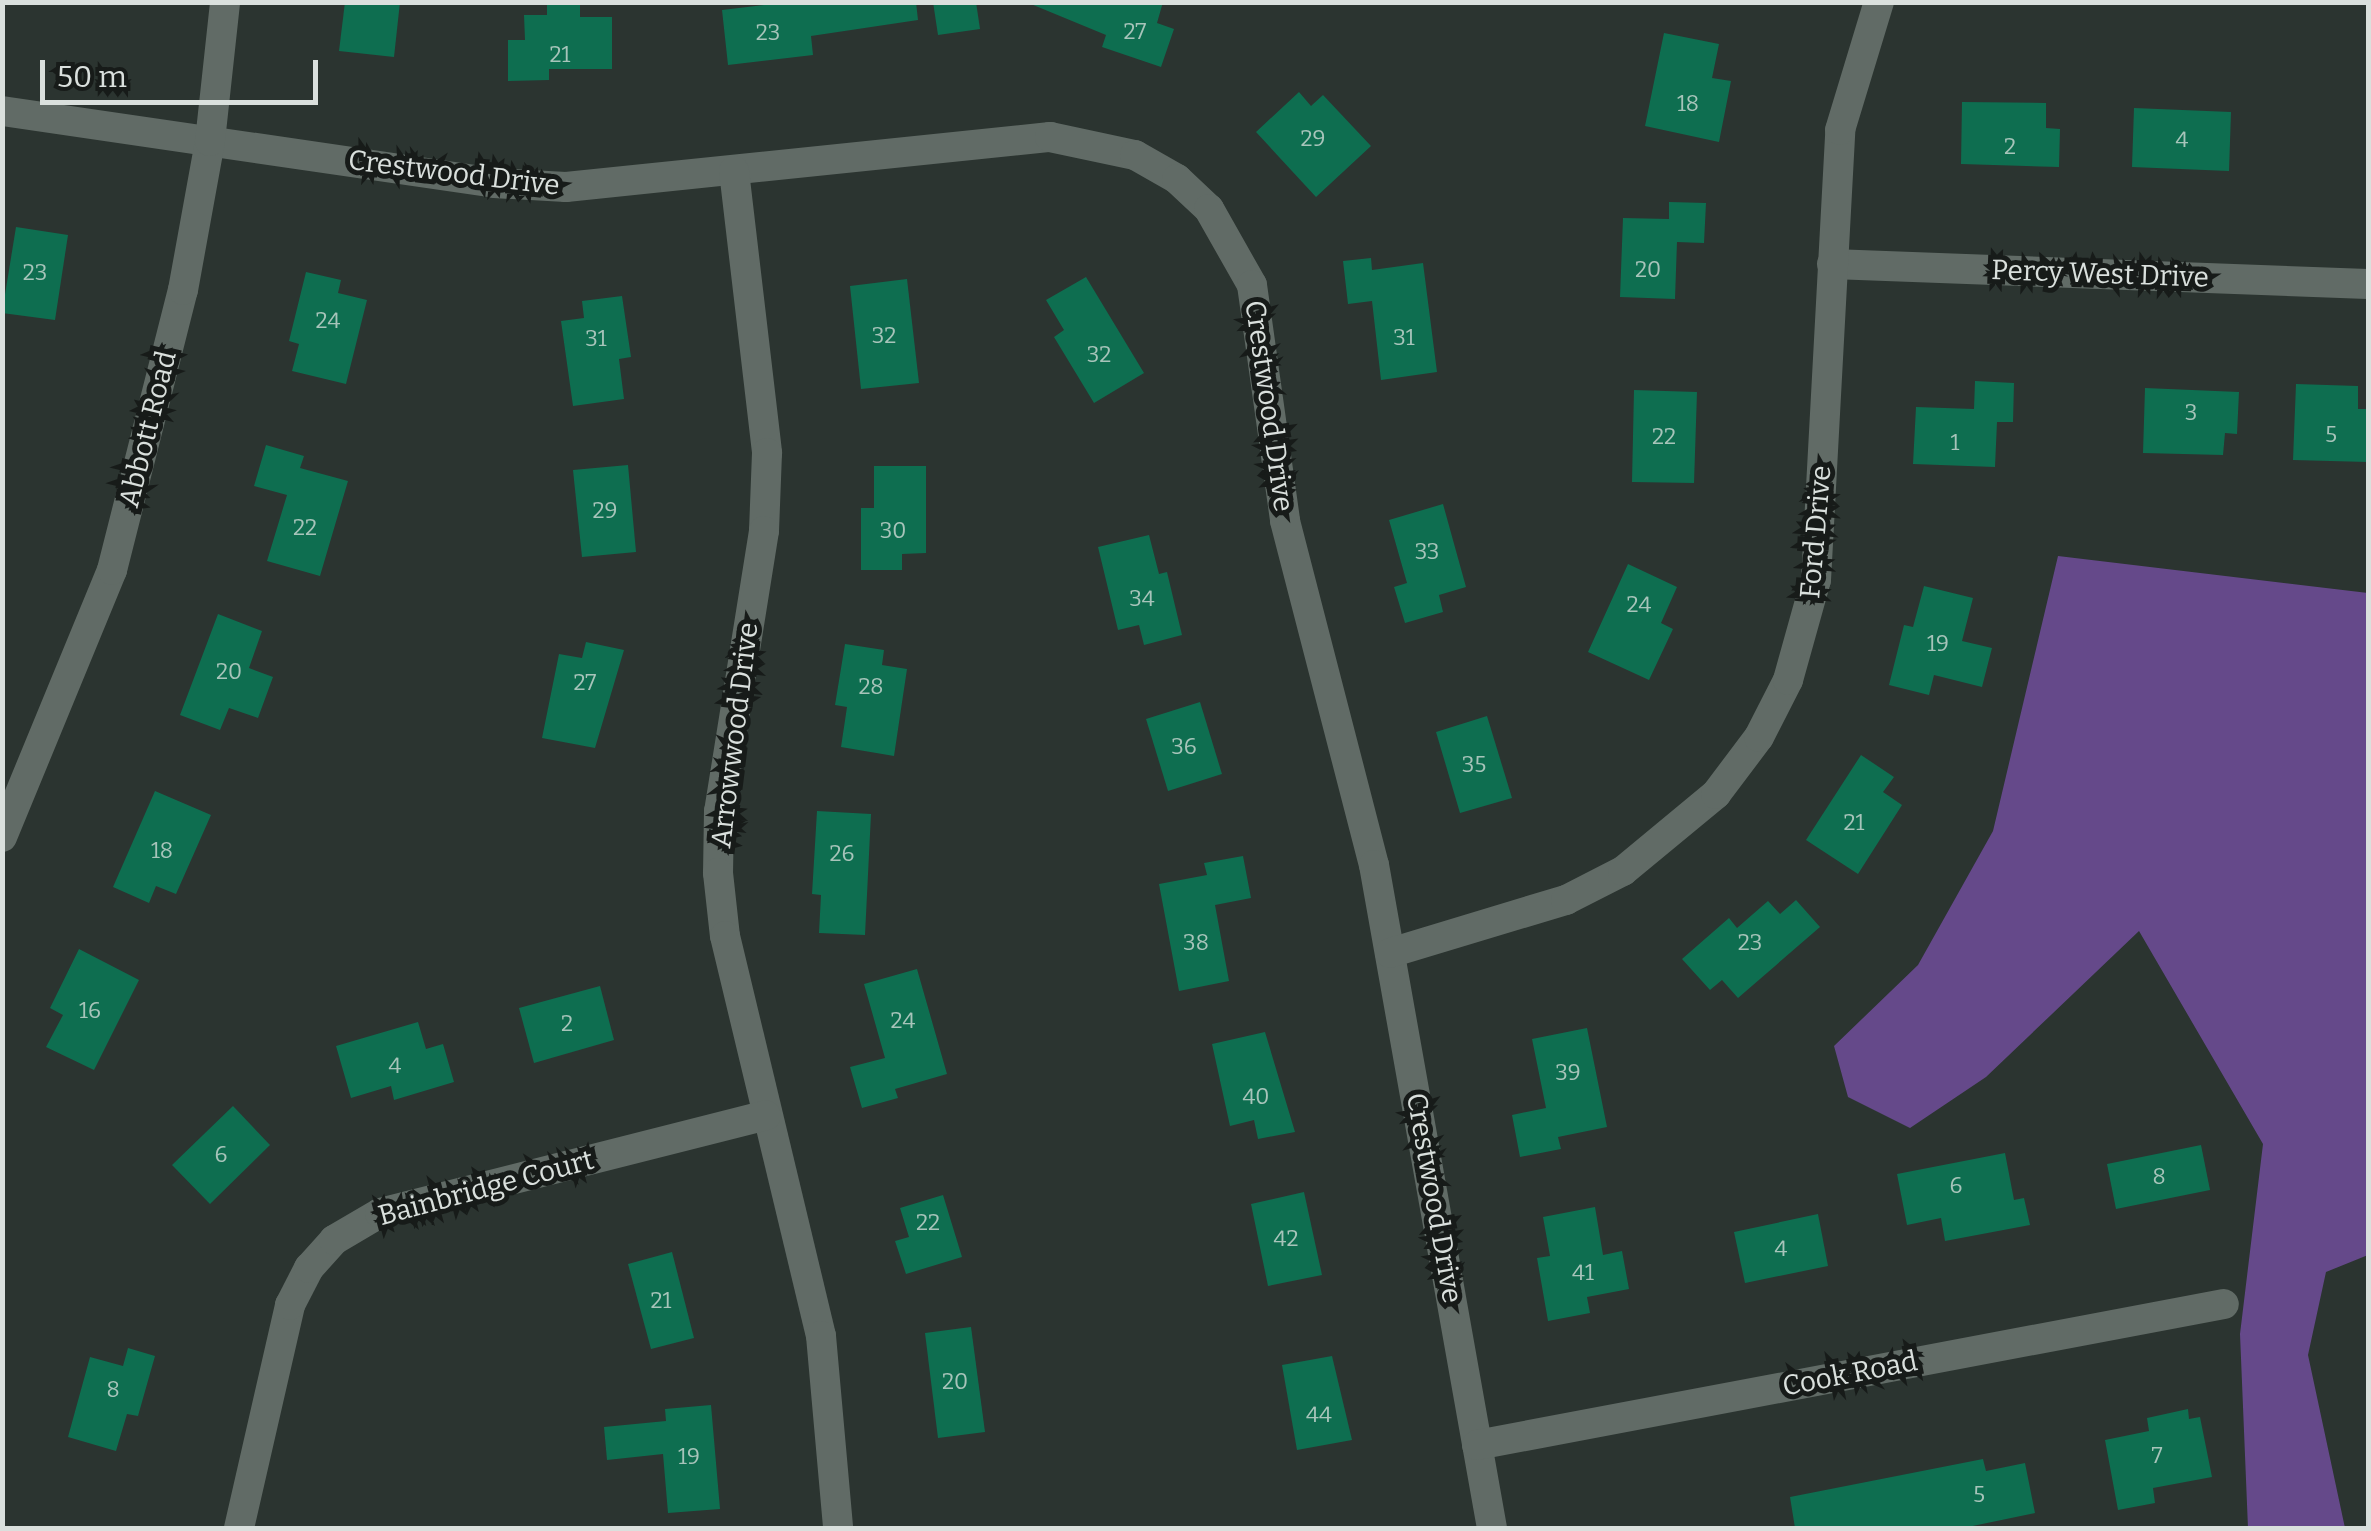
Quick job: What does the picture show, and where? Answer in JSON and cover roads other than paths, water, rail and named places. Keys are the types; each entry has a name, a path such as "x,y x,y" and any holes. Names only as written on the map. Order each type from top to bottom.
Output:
{"street":[{"name":"Abbott Road","path":"2,837 112,570 183,290 210,142 225,2"},
{"name":"Ford Drive","path":"1390,954 1566,900 1623,871 1716,794 1759,737 1794,664 1816,580 1840,130 1878,2"},
{"name":"Crestwood Drive","path":"2,111 494,183 616,185 1050,137 1136,155 1177,179 1210,209 1252,286 1285,520 1356,782 1492,1528"},
{"name":"Arrowwood Drive","path":"734,171 767,453 764,531 719,810 718,873 724,936 822,1336 838,1528"},
{"name":"Percy West Drive","path":"1832,264 2368,284"},
{"name":"Bainbridge Court","path":"239,1528 290,1305 309,1268 334,1240 380,1214 766,1115"},
{"name":"Cook Road","path":"1477,1444 2224,1304"}]}
